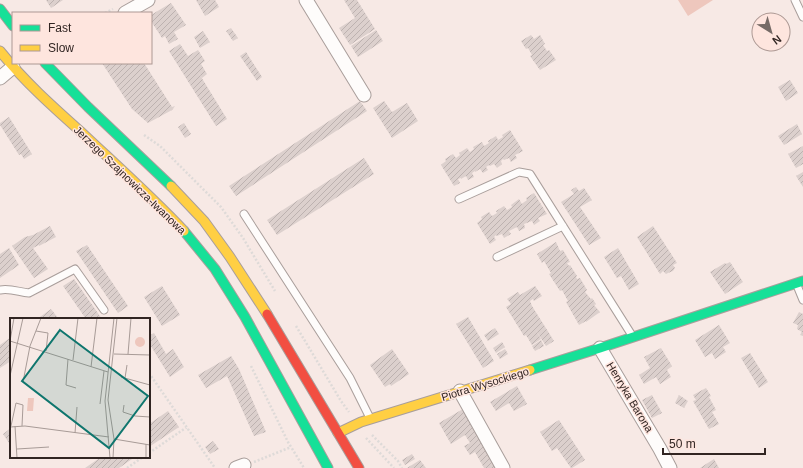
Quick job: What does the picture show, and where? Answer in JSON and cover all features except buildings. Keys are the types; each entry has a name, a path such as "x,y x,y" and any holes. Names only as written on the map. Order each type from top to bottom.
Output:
{"main road":[{"path":"0,9 12,25"},
{"name":"Jerzego Szajnowicza-Iwanowa","path":"0,50 13,67 35,90 153,199 188,236 211,264 232,294 328,468"},
{"name":"Jerzego Szajnowicza-Iwanowa","path":"46,64 88,107 168,183 204,221 260,302 359,468"},
{"name":"Piotra Wysockiego","path":"338,433 366,420 600,348 800,282"}],"street":[{"path":"126,12 148,0"},
{"path":"306,0 364,95"},
{"path":"0,78 13,67"},
{"name":"Henryka Barona","path":"600,348 660,448 670,468"},
{"path":"460,391 503,468"}],"lane":[{"path":"795,0 803,17"},
{"path":"459,199 519,172 530,174 633,337"},
{"path":"244,214 350,378 366,420"},
{"path":"497,257 563,226"},
{"path":"0,290 12,289 29,293 75,269 104,310"},
{"path":"800,282 803,300"}],"path":[{"path":"145,136 152,146"},
{"path":"238,236 248,240"},
{"path":"250,365 291,447 304,468"},
{"path":"150,374 215,468"},
{"path":"366,420 367,430 398,461 402,468"},
{"path":"150,452 187,427"},
{"path":"240,467 291,447"},
{"path":"127,468 142,458"}],"shaded area":[{"path":"678,0 713,0 688,16"}],"traffic: fast":[{"path":"0,9 12,25"},
{"path":"46,64 88,107 171,186"},
{"path":"184,231 215,269 245,317 328,468"},
{"path":"530,370 803,281"}],"traffic: slow":[{"path":"0,51 38,93 133,180 184,231"},
{"path":"171,186 204,221 230,257 267,314"},
{"path":"338,433 361,422 530,370"}],"traffic: jam":[{"path":"267,314 359,468"}]}
